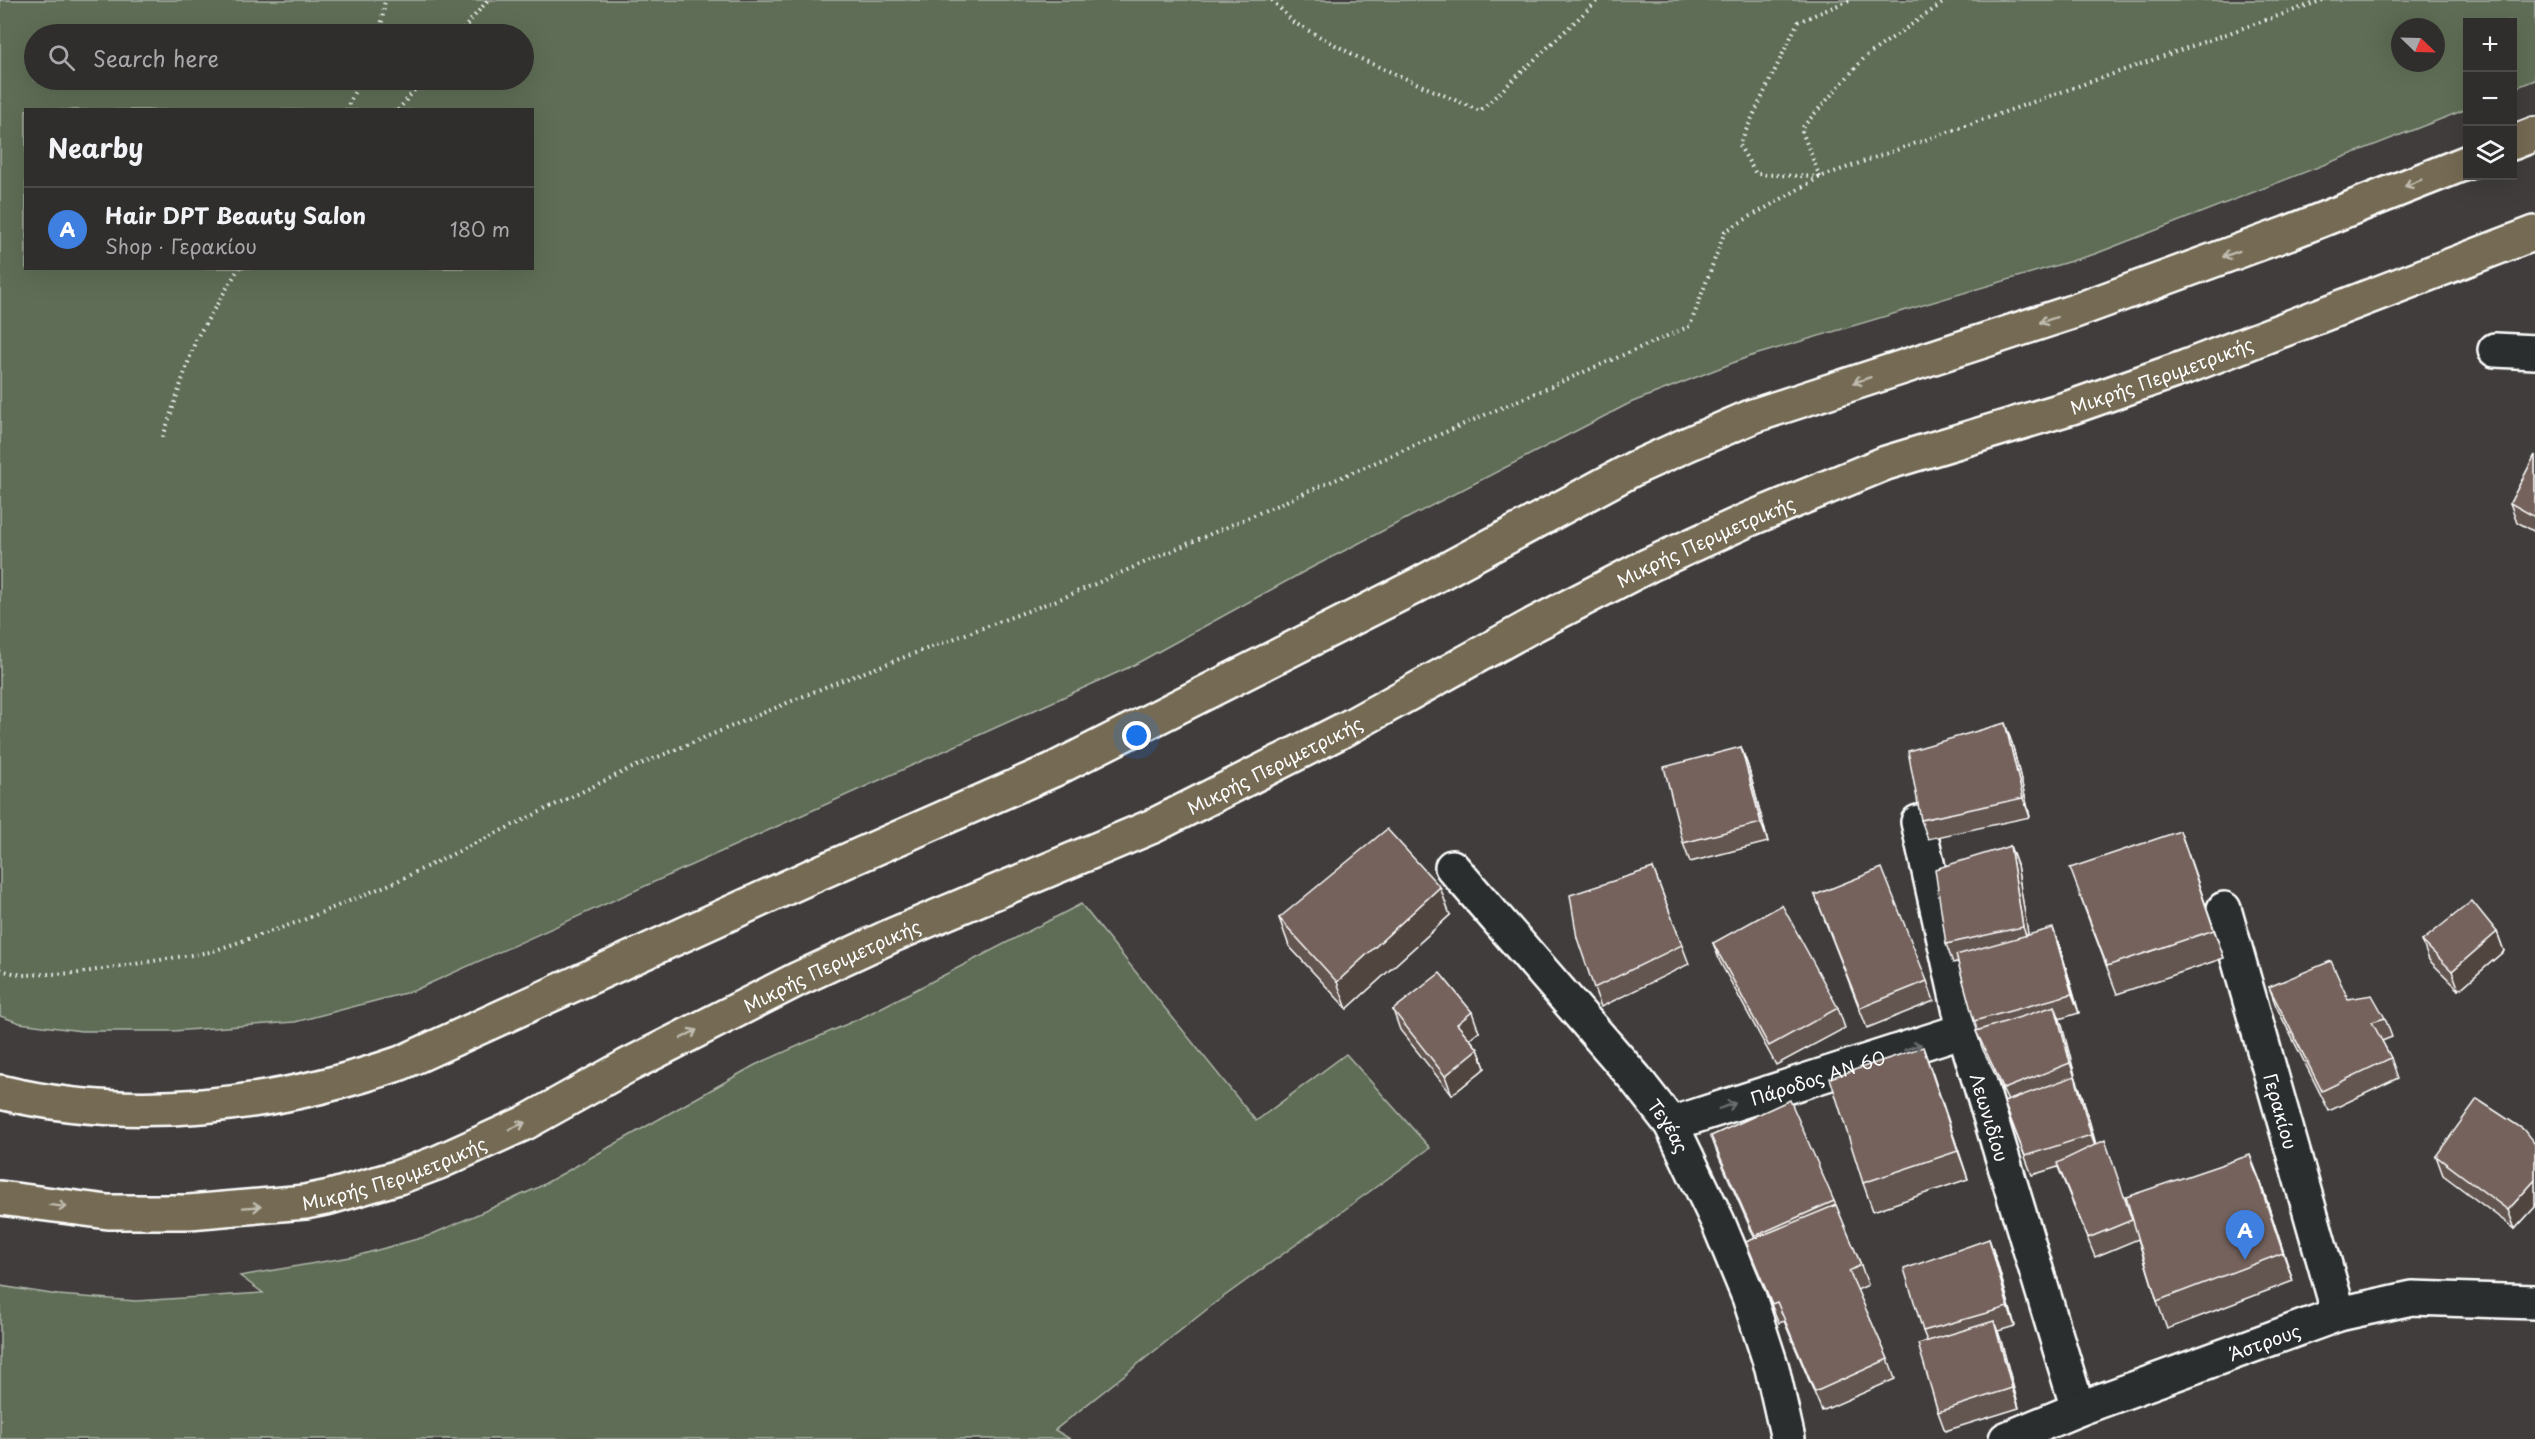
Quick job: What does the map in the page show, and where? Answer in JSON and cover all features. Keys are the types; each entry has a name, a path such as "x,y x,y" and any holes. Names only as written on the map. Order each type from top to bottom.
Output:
{"main road":[{"path":"2517,141 2535,134"},
{"path":"0,1092 112,1109 209,1106 309,1090 357,1078 401,1063 1053,770 1416,585 1635,468 1688,444 1753,416 2086,307 2288,233 2463,164"},
{"name":"Μικρής Περιμετρικής","path":"0,1198 67,1208 141,1213 265,1206 330,1197 399,1177 440,1162 525,1123 647,1056 808,974 893,935 1153,826 1357,723 1533,625 1628,576 1745,521 1886,463 2072,407 2186,367 2535,233"}],"street":[{"path":"2495,350 2535,352"},
{"name":"Λεωνιδίου","path":"1918,822 1964,1030 2078,1409"},
{"name":"Τεγέας","path":"1452,867 1635,1078 1671,1124 1718,1222 1749,1297 1772,1368 1788,1439"},
{"name":"Γερακίου","path":"2224,909 2338,1314"},
{"name":"Πάροδος ΑΝ 60","path":"1671,1124 1964,1030"},
{"name":"Άστρους","path":"2006,1439 2078,1409 2338,1314 2412,1298 2535,1302"}],"path":[{"path":"381,24 385,0"},
{"path":"468,24 488,0"},
{"path":"1272,0 1293,22 1361,59 1480,111 1598,0"},
{"path":"1820,177 1756,174 1739,145 1798,22 1850,0"},
{"path":"1820,177 1801,129 1866,56 1947,0"},
{"path":"0,970 22,975 78,973 210,952 301,921 395,882 627,770 830,685 1065,597 1690,326 1725,231 1820,177 2323,0"},
{"path":"347,108 355,90"},
{"path":"400,108 415,90"},
{"path":"163,437 196,339 238,270"}],"green space":[{"path":"0,0 2535,0 2535,80 2517,87 2517,18 2463,18 2463,111 2095,254 1748,357 1630,403 1307,570 1132,666 413,991 295,1022 173,1031 81,1031 20,1023 0,1016"},
{"path":"1081,904 1256,1121 1346,1054 1430,1148 1215,1303 1055,1430 1070,1439 0,1439 0,1286 58,1295 136,1301 263,1293 240,1276 356,1256 428,1236 537,1188 755,1065 865,1016"}],"building":[{"path":"2535,455 2535,517 2510,503"},
{"path":"2005,723 2023,798 1921,820 1908,751"},
{"path":"1741,747 1761,823 1683,843 1664,767"},
{"path":"1387,829 1440,887 1337,982 1279,918"},
{"path":"2180,831 2214,930 2107,966 2070,868"},
{"path":"2010,846 2023,927 1946,944 1935,869"},
{"path":"1653,868 1682,945 1594,988 1577,938 1570,895"},
{"path":"1882,868 1927,981 1860,1008 1815,895"},
{"path":"2472,901 2497,932 2452,971 2422,941"},
{"path":"1782,905 1838,1008 1769,1046 1713,943"},
{"path":"2053,928 2072,994 1974,1021 1956,955"},
{"path":"2331,961 2348,999 2372,995 2385,1018 2372,1022 2391,1058 2322,1091 2269,987"},
{"path":"1440,973 1472,1012 1457,1024 1478,1049 1445,1076 1393,1010"},
{"path":"2055,1006 2070,1063 2004,1089 1976,1031"},
{"path":"1923,1047 1958,1151 1863,1183 1830,1078"},
{"path":"2075,1076 2091,1135 2025,1156 2004,1102"},
{"path":"2477,1099 2523,1129 2535,1144 2535,1180 2508,1210 2436,1156"},
{"path":"1790,1100 1834,1201 1755,1236 1711,1136"},
{"path":"2105,1140 2132,1220 2088,1238 2057,1163"},
{"path":"2250,1155 2283,1253 2157,1301 2126,1197"},
{"path":"1836,1205 1861,1265 1849,1271 1888,1359 1815,1392 1777,1302 1772,1304 1746,1242"},
{"path":"1989,1239 2008,1307 1923,1331 1904,1269"},
{"path":"1994,1321 2012,1388 1938,1412 1918,1344"}],"place":[{"name":"Hair DPT Beauty Salon","path":"2245,1260"}]}
